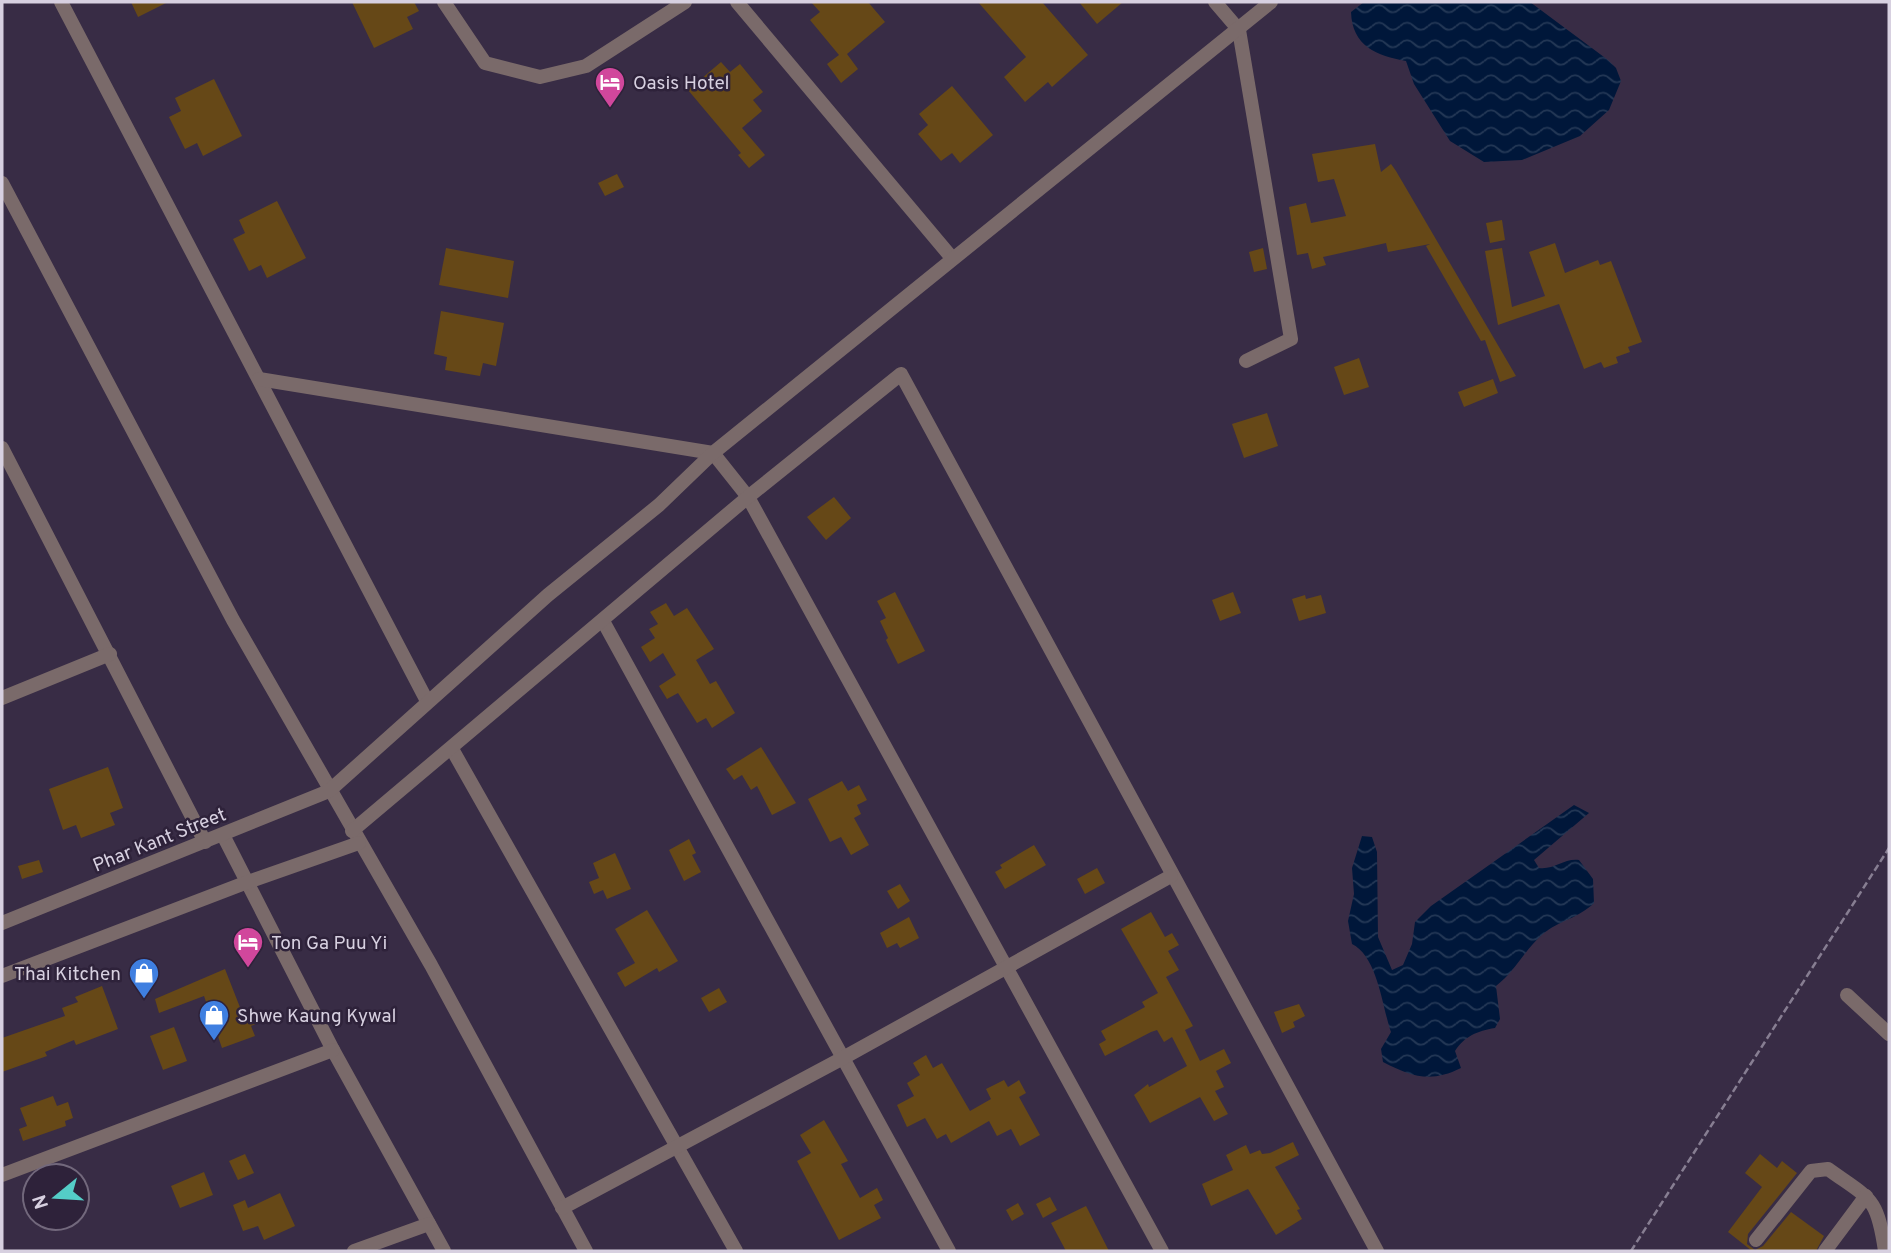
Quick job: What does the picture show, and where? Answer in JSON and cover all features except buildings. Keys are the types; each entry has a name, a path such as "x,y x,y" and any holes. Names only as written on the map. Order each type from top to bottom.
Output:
{"street":[{"path":"61,2 427,702"},
{"path":"444,2 485,63 540,78 586,66 685,2"},
{"path":"737,2 952,258"},
{"path":"1215,2 1240,30 1291,339 1246,361"},
{"name":"Phar Kant Street","path":"2,923 329,791 548,594 659,505 713,453 952,258 1240,30 1271,2"},
{"path":"2,183 233,620 431,965 586,1251"},
{"path":"2,976 245,883 356,837 452,749 748,497 901,374 1171,876 1377,1251"},
{"path":"259,379 713,453 748,497 1163,1251"},
{"path":"2,450 205,842"},
{"path":"603,621 949,1251"},
{"path":"2,698 110,654"},
{"path":"452,749 736,1251"},
{"path":"223,835 245,883 333,1050 444,1251"},
{"path":"562,1208 843,1058 1171,876"},
{"path":"1847,995 1889,1034"},
{"path":"2,1175 333,1050"},
{"path":"1756,1240 1811,1171 1828,1169 1873,1202 1881,1223 1885,1251"},
{"path":"1825,1251 1866,1196"},
{"path":"354,1251 429,1224"}],"path":[{"path":"1630,1251 1889,848"}],"water":[{"path":"1364,2 1530,2 1608,60 1616,68 1621,81 1609,110 1580,136 1522,160 1484,162 1450,141 1414,84 1406,61 1376,52 1361,41 1352,24 1351,12"},
{"path":"1574,805 1589,813 1534,860 1539,868 1544,868 1579,860 1593,879 1594,903 1543,934 1496,986 1500,1019 1495,1028 1472,1035 1455,1051 1461,1068 1431,1077 1403,1071 1383,1062 1381,1049 1391,1032 1373,971 1361,950 1352,944 1348,921 1354,894 1352,868 1362,836 1372,837 1377,852 1378,937 1392,970 1403,965 1412,944 1415,922 1431,906"}],"place":[{"name":"Oasis Hotel","path":"610,109"},
{"name":"Ton Ga Puu Yi","path":"248,969"},
{"name":"Thai Kitchen","path":"144,1000"},
{"name":"Shwe Kaung Kywal","path":"214,1042"}]}
